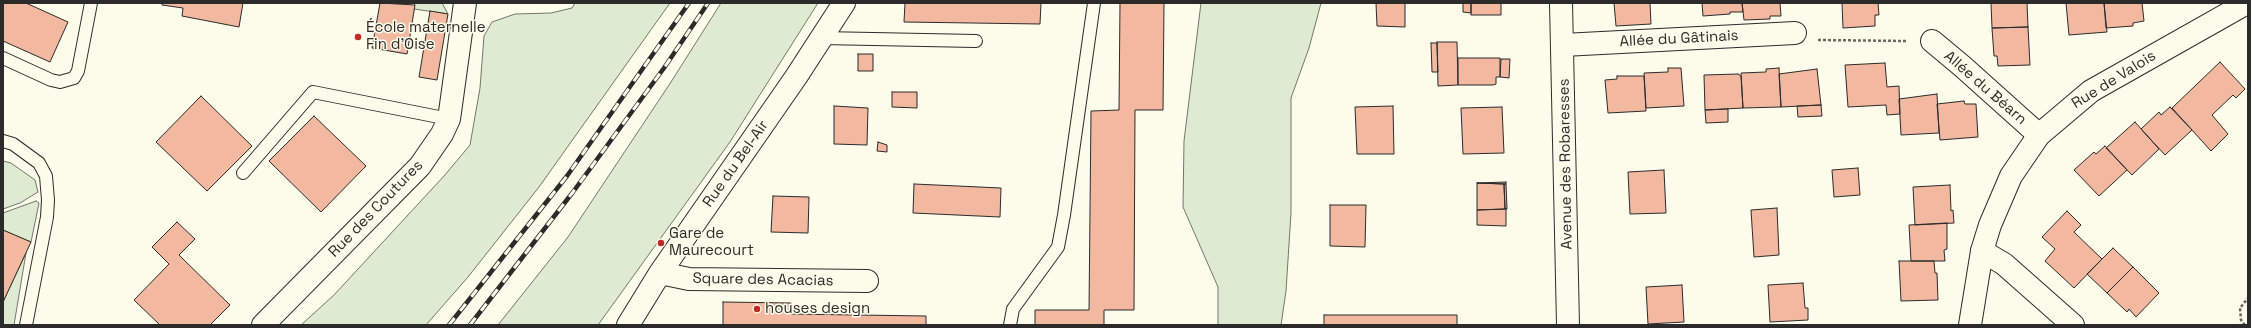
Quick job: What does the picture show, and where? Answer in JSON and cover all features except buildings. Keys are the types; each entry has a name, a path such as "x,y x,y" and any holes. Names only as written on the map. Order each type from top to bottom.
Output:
{"street":[{"name":"Rue des Coutures","path":"263,325 420,166 442,134 449,119 466,3"},
{"name":"Rue du Bel-Air","path":"628,325 660,272 844,3"},
{"name":"Avenue des Robaresses","path":"1561,3 1568,325"},
{"name":"Rue de Valois","path":"1970,325 1982,251 1999,200 2011,176 2039,135 2062,113 2091,91 2247,3"},
{"name":"Allée du Gâtinais","path":"1563,45 1795,33"},
{"name":"Allée du Béarn","path":"1932,41 2039,135"},
{"path":"1982,251 2004,264 2073,325"},
{"name":"Square des Acacias","path":"660,272 689,279 867,281"},
{"path":"1959,325 1970,325"}],"lane":[{"path":"3,58 51,80 60,82 74,78 78,71 91,3"},
{"path":"1010,325 1013,310 1058,247 1064,215 1094,3"},
{"path":"821,38 976,41"},
{"path":"243,173 313,92 449,119"},
{"path":"3,141 13,144 39,163 46,176 48,200 47,217 26,325"}],"path":[{"path":"1795,33 1810,40 1932,41"},
{"path":"2245,325 2241,320 2240,308 2248,298"}],"green space":[{"path":"415,3 442,3 448,14 414,9"},
{"path":"575,3 670,3 539,187 468,277 426,325 301,325 334,295 444,176 470,145 480,88 484,36 492,22 515,14 551,13 572,8"},
{"path":"721,3 818,3 730,142 598,325 498,325 568,237 671,82"},
{"path":"1201,3 1321,3 1309,48 1291,98 1291,213 1286,291 1281,325 1218,325 1218,287 1183,207 1184,141"},
{"path":"3,161 11,163 35,180 38,192 20,203 3,209"},
{"path":"36,201 39,203 31,242 3,230 3,213"},
{"path":"26,253 14,325 3,325 3,302"}],"railway":[{"path":"449,325 567,176 689,3"},
{"path":"470,325 573,192 664,68 708,3"}],"place":[{"name":"École maternelle Fin d'Oise","path":"358,37"},
{"name":"Gare de Maurecourt","path":"661,243"},
{"name":"houses design","path":"757,309"}]}
